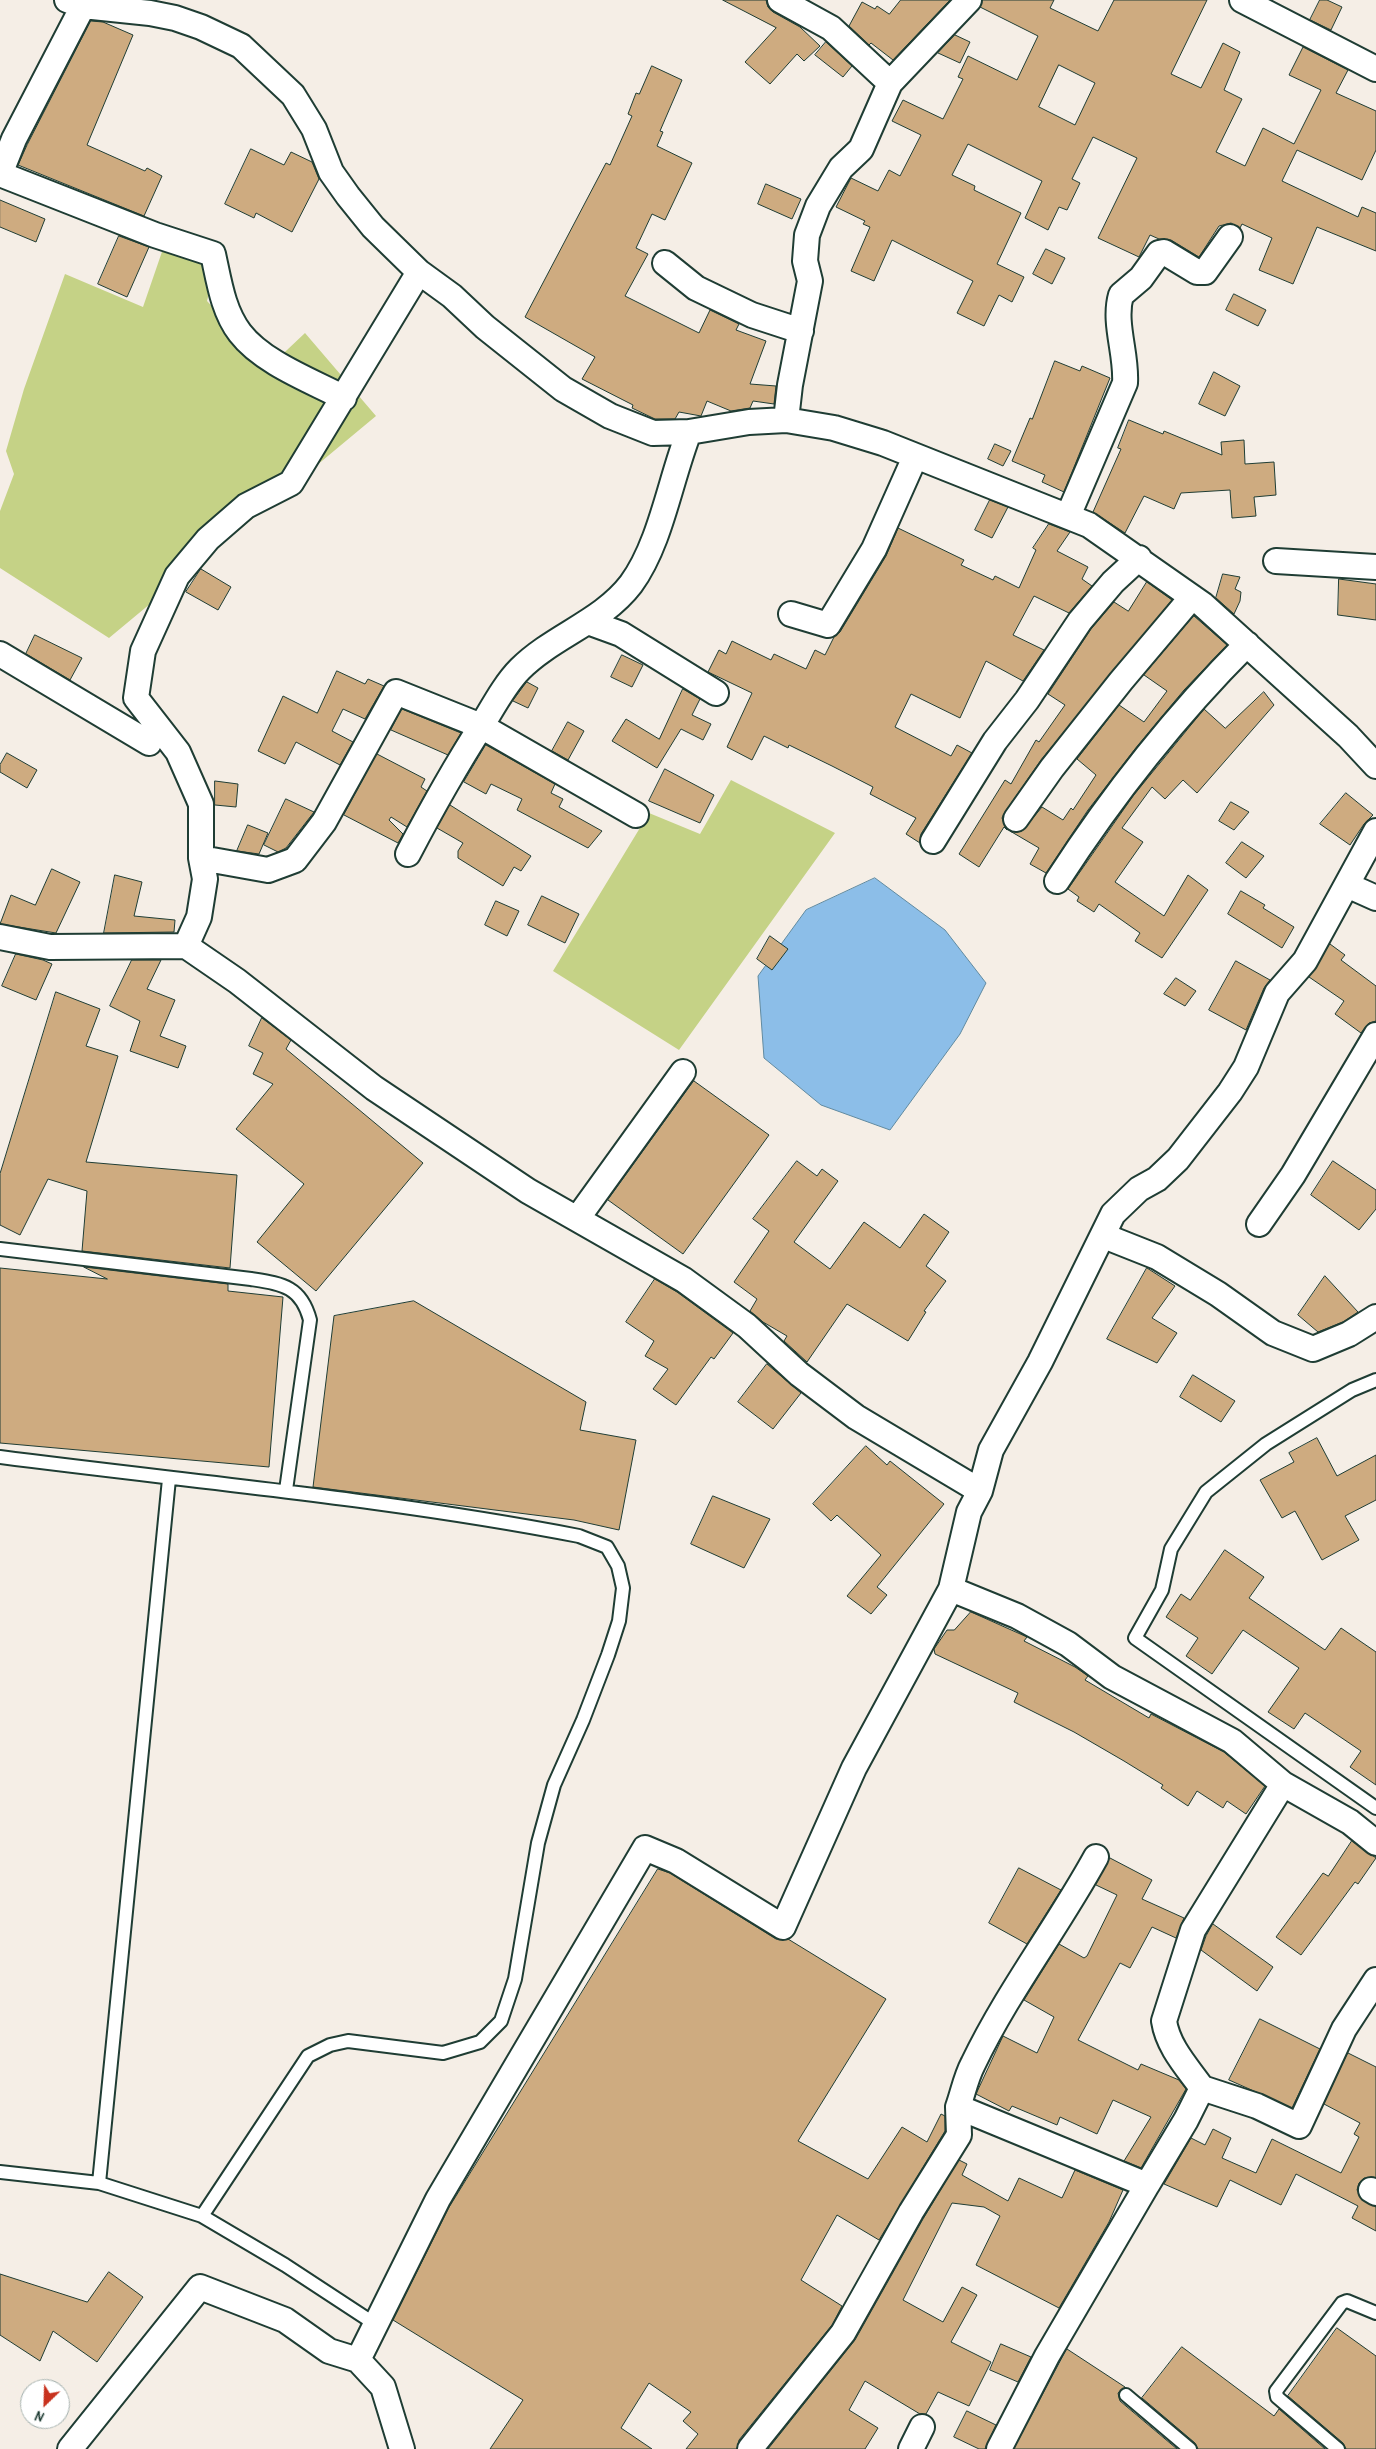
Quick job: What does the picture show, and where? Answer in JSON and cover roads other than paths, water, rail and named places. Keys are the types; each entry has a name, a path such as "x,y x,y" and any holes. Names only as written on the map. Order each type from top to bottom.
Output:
{"street":[{"path":"780,0 831,28 890,83"},
{"path":"786,420 790,384 810,281 805,261 810,227 818,206 841,168 862,149 890,83 969,0"},
{"path":"1242,0 1376,70"},
{"path":"344,398 268,358 240,333 222,297 213,254 156,235 0,174 75,3 156,6 241,46 265,66 293,95 314,129 332,172 348,196 373,227 419,272 452,296 485,327 563,389 610,416 653,434 690,432 749,422 786,420 834,428 883,443 1089,525 1192,597 1348,736 1376,766"},
{"path":"1068,516 1125,384 1126,370 1119,314 1121,295 1141,278 1158,253 1164,252 1198,272 1205,272 1230,237"},
{"path":"665,263 696,288 752,314 801,331"},
{"path":"186,946 199,917 204,879 201,858 201,804 178,752 136,698 143,651 177,576 208,539 246,506 291,483 419,272"},
{"path":"408,854 448,778 519,670 542,649 606,609 630,585 648,555 678,460 690,432"},
{"path":"791,614 828,626 874,549 915,457"},
{"path":"933,841 995,741 1027,700 1080,620 1113,582 1138,558"},
{"path":"1276,560 1376,567"},
{"path":"1016,819 1052,768 1121,681 1192,597"},
{"path":"588,622 621,634 716,693"},
{"path":"1057,881 1088,833 1153,748 1207,684 1247,644"},
{"path":"0,654 149,743"},
{"path":"201,858 268,870 295,860 324,822 396,692 481,726 636,815"},
{"path":"358,2360 438,2199 645,1848 676,1861 783,1926 854,1768 951,1589 969,1512 980,1491 991,1450 1040,1362 1104,1236 1113,1214 1139,1190 1157,1178 1178,1159 1230,1092 1246,1067 1277,993 1305,961 1376,831"},
{"path":"1348,885 1376,898"},
{"path":"0,937 50,947 186,946 237,981 374,1088 528,1192 684,1280 748,1326 800,1374 856,1417 980,1491"},
{"path":"1259,1224 1293,1175 1376,1035"},
{"path":"577,1219 683,1072"},
{"path":"1104,1236 1157,1257 1218,1294 1273,1333 1313,1349 1349,1334 1376,1317"},
{"path":"951,1589 1017,1616 1068,1644 1112,1677 1232,1741 1283,1784 1350,1822 1376,1843"},
{"path":"1283,1784 1193,1930 1164,2021 1166,2035 1202,2088 1257,2106 1299,2126 1344,2029 1376,1980"},
{"path":"750,2449 843,2333 911,2212 959,2136 958,2107 972,2066 1013,1988 1072,1900 1096,1857"},
{"path":"999,2449 1047,2356 1186,2120 1202,2088"},
{"path":"958,2107 1147,2185"},
{"path":"70,2449 200,2287 285,2320 328,2351 358,2360 383,2386 402,2449"},
{"path":"911,2449 922,2427"}],"lane":[{"path":"0,1249 273,1282 295,1290 306,1303 310,1320 286,1490"},
{"path":"1376,1380 1352,1390 1266,1444 1206,1492 1171,1549 1162,1590 1134,1638 1376,1808"},
{"path":"0,1457 169,1479 286,1490 579,1536 607,1547 618,1566 623,1588 618,1621 608,1655 552,1793 538,1843 515,1979 501,2021 480,2042 443,2053 348,2042 330,2045 308,2056 202,2216"},
{"path":"99,2183 169,1479"},
{"path":"0,2172 99,2183 202,2216 285,2265 375,2324"},
{"path":"1338,2449 1277,2397 1276,2391 1342,2302 1347,2301 1376,2313"},
{"path":"1126,2395 1190,2449"}],"water":[{"path":"875,878 945,930 986,983 960,1034 890,1130 821,1105 764,1058 758,976 806,910"}]}
